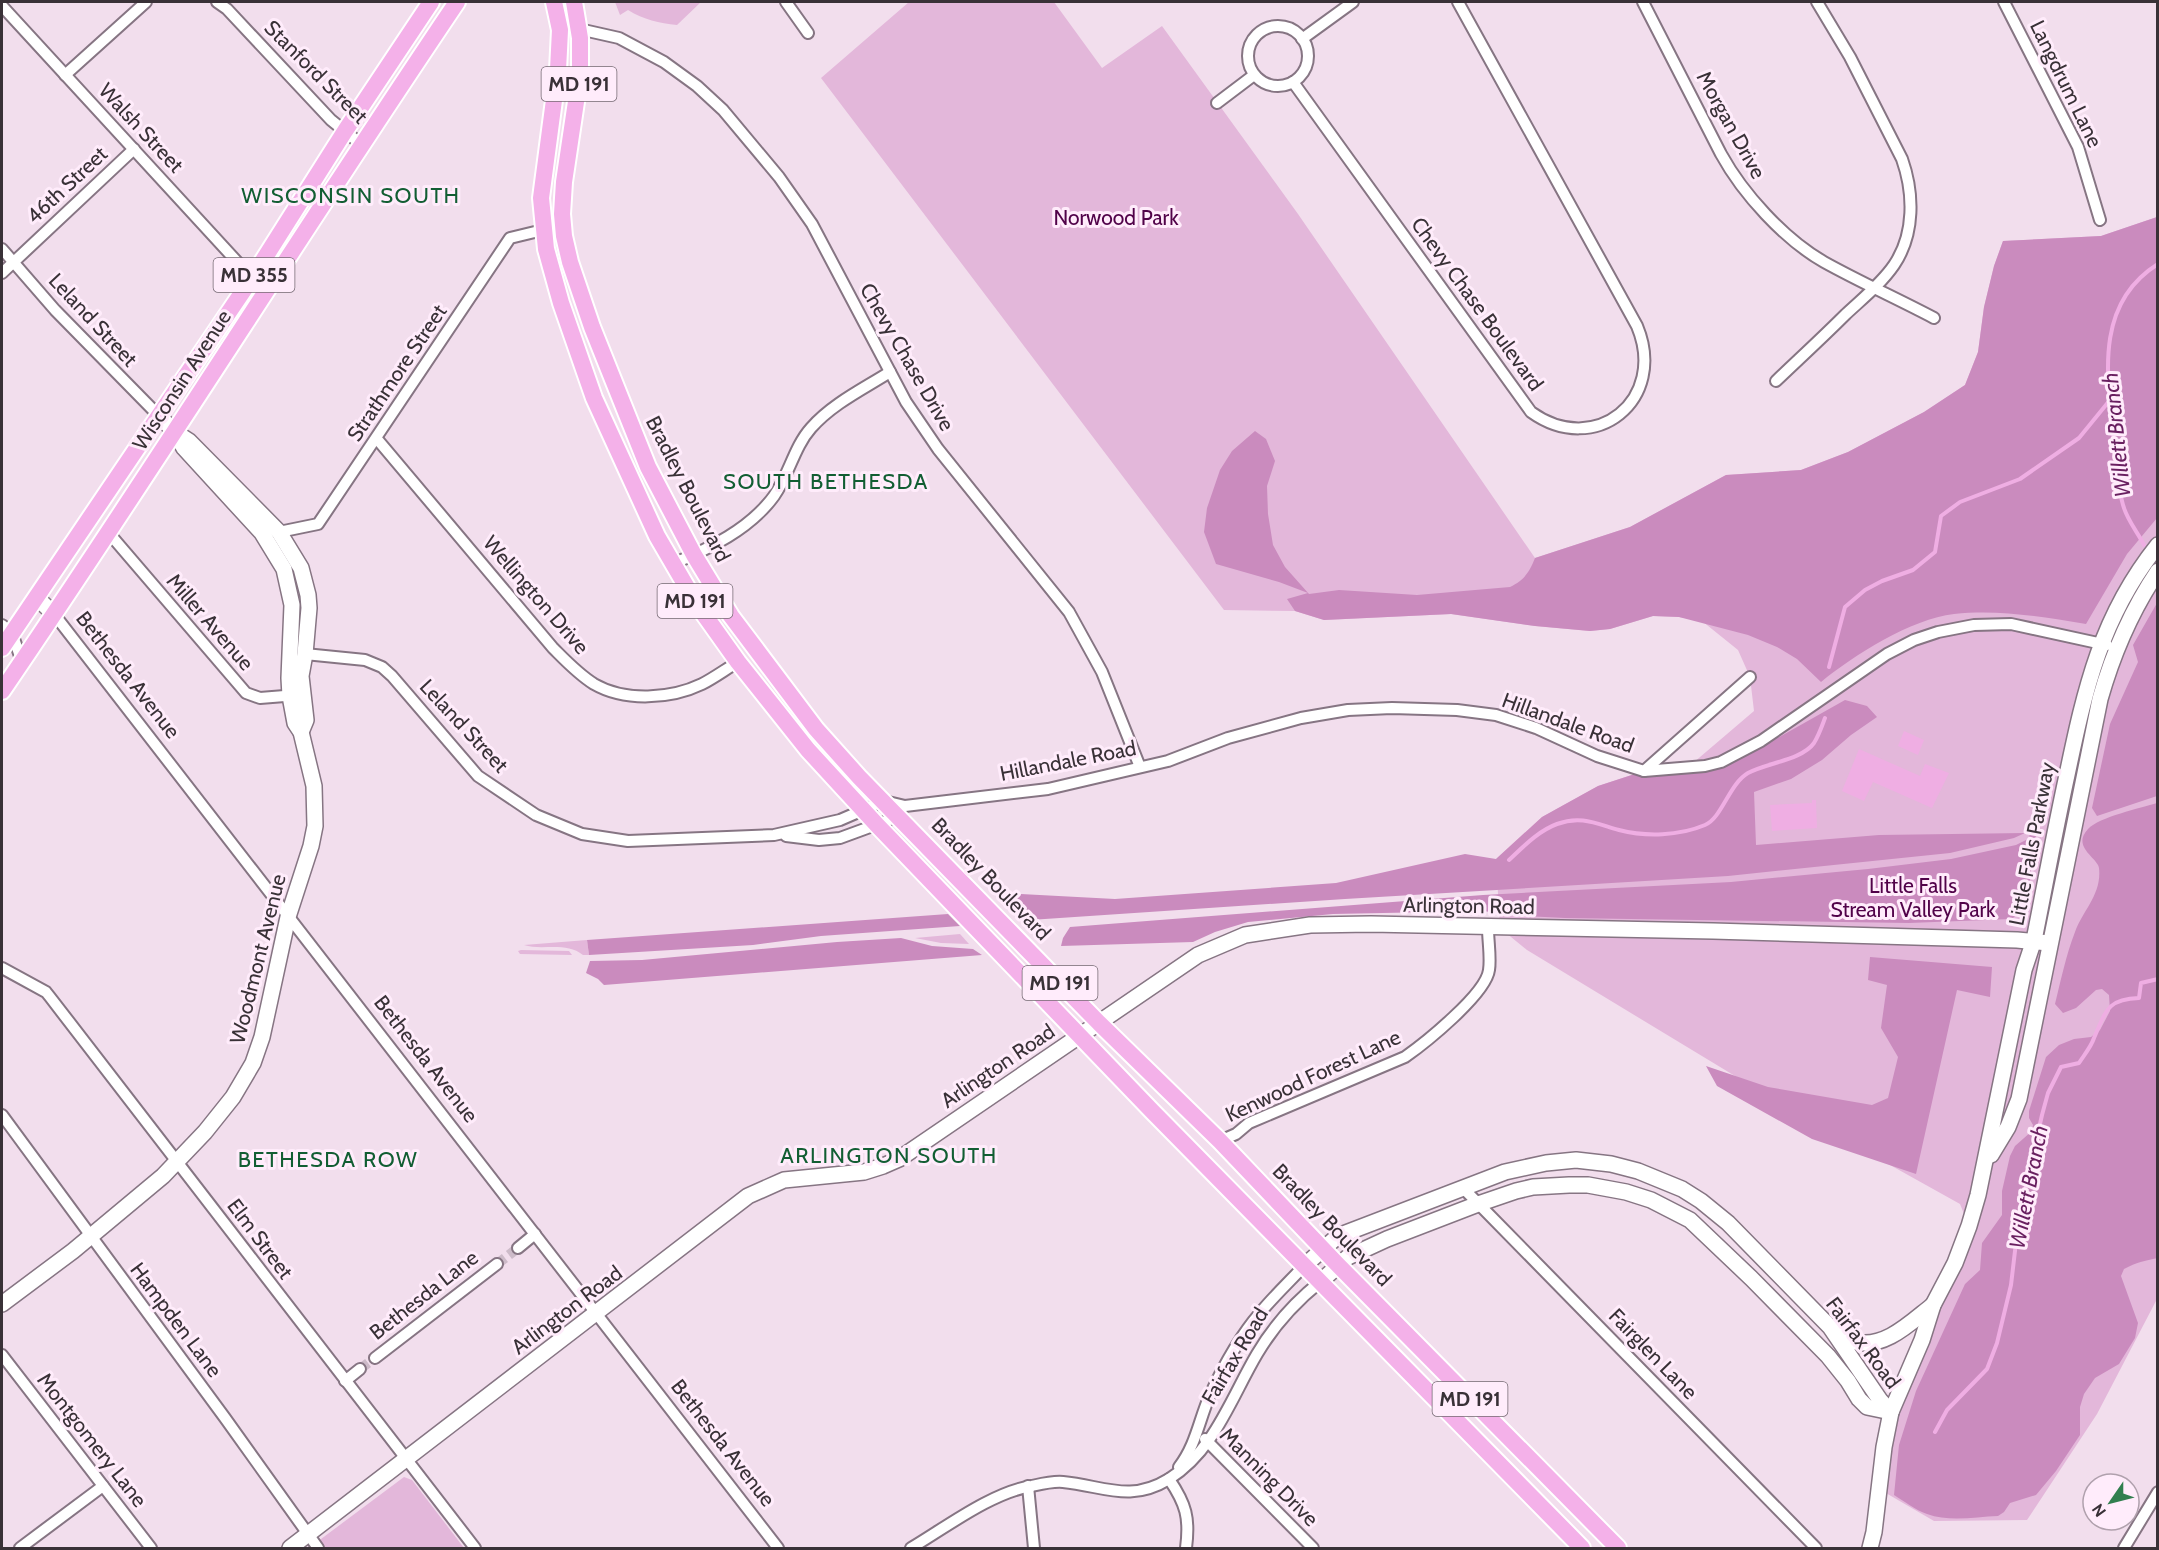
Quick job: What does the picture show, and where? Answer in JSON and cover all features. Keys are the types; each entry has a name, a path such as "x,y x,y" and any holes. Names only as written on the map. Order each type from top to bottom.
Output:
{"main road":[{"name":"Wisconsin Avenue","path":"2,648 7,629 37,598 252,278 345,131 431,2"},
{"name":"Wisconsin Avenue","path":"2,691 457,2"},
{"name":"MD 191","path":"554,2 560,30 558,70 541,198 546,249 561,303 594,398 672,564 696,603 738,662 808,750 877,825 1304,1266 1582,1548"},
{"name":"Bradley Boulevard","path":"574,2 579,29 580,75 564,182 562,214 570,262 591,324 639,446 694,555 731,616 816,729 884,801 902,812 1099,1023 1220,1141 1338,1265 1618,1548"},
{"path":"543,230 555,239 570,262"}],"street":[{"path":"65,75 146,2"},
{"path":"786,2 808,33"},
{"path":"1302,39 1353,2"},
{"name":"Chevy Chase Boulevard","path":"1293,82 1531,412 1542,420 1566,428 1580,429 1612,423 1632,401 1642,384 1645,363 1641,337 1458,2"},
{"name":"Morgan Drive","path":"1642,2 1731,173 1748,195 1776,224 1810,253 1934,318"},
{"path":"1776,381 1875,287 1894,265 1909,229 1911,195 1902,159 1850,57 1817,2"},
{"name":"Langdrum Lane","path":"2004,2 2078,147 2100,220"},
{"name":"Stanford Street","path":"220,3 331,120 362,145"},
{"name":"Walsh Street","path":"2,6 252,278"},
{"path":"1242,85 1247,76 1250,44 1263,30 1274,27 1290,29 1302,39 1306,47 1307,64 1303,73 1293,82 1283,86 1264,83 1254,75 1249,63"},
{"name":"Chevy Chase Drive","path":"579,29 620,38 643,49 698,86 723,110 779,177 812,224 906,402 938,449 1069,612 1102,672 1140,767"},
{"path":"1217,103 1254,75"},
{"name":"46th Street","path":"2,273 134,149"},
{"path":"543,230 562,214"},
{"name":"Strathmore Street","path":"279,532 318,524 510,238 543,230"},
{"name":"Leland Street","path":"2,249 55,310 159,416"},
{"path":"672,564 694,555 754,517 774,495 802,439 812,427 831,409 890,372"},
{"name":"Woodmont Avenue","path":"159,416 175,432 196,447 279,532 301,568 309,608 305,654 296,695"},
{"name":"Woodmont Avenue","path":"2,1304 90,1236 177,1163 219,1116 244,1080 253,1063 269,1012 288,917 311,846 315,826 314,786 301,732 306,720 289,678 292,596 284,569 262,533 184,448 175,432"},
{"name":"Wellington Drive","path":"377,439 553,648 575,671 597,685 624,694 645,696 671,694 701,684 738,662"},
{"name":"Miller Avenue","path":"108,532 246,693 260,699 296,695"},
{"name":"Little Falls Parkway","path":"1870,1548 1891,1412 1969,1226 1984,1165 2008,1126 2019,1099 2041,942 2080,712 2101,643 2127,590 2157,545"},
{"path":"274,550 291,549"},
{"name":"Little Falls Parkway","path":"2041,942 2109,665 2142,594 2157,571"},
{"name":"Bethesda Avenue","path":"37,598 54,614 778,1548"},
{"name":"Hillandale Road","path":"902,812 1048,789 1168,761 1228,738 1301,718 1348,710 1392,708 1457,710 1496,715 1536,728 1597,756 1644,771 1686,769 1721,762 1761,741 1887,654 1914,640 1938,632 1974,625 2011,624 2116,646"},
{"path":"7,629 22,662"},
{"name":"Leland Street","path":"305,654 365,660 382,668 392,676 478,776 536,816 582,834 628,841 774,835 819,840 840,838 877,825 902,812"},
{"path":"1644,771 1750,677"},
{"name":"Leland Street","path":"774,835 840,820 884,801"},
{"name":"Arlington Road","path":"290,1548 748,1196 784,1180 864,1172 891,1162 1198,955 1245,935 1310,925 1371,924 1713,931 2041,942"},
{"name":"Kenwood Forest Lane","path":"1220,1141 1236,1134 1249,1123 1405,1056 1427,1042 1480,990 1485,981 1489,971 1488,928"},
{"name":"Elm Street","path":"2,968 50,997 405,1461 475,1548"},
{"name":"Hampden Lane","path":"2,1115 318,1548"},
{"name":"Fairfax Road","path":"1169,1479 1187,1457 1198,1433 1209,1397 1258,1314 1304,1266 1338,1236 1505,1172 1546,1163 1576,1160 1611,1164 1638,1171 1682,1189 1701,1201 1728,1223 1830,1328 1880,1400 1891,1412"},
{"name":"Fairfax Road","path":"1169,1479 1192,1461 1208,1443 1278,1321 1297,1300 1338,1265 1348,1257 1387,1239 1478,1204 1533,1187 1588,1185 1626,1192 1651,1200 1690,1220 1828,1356 1867,1407 1891,1412"},
{"name":"Fairglen Lane","path":"1462,1187 1816,1548"},
{"path":"518,1248 535,1234"},
{"name":"Bethesda Lane","path":"375,1358 497,1263"},
{"path":"1770,1297 1786,1282"},
{"path":"1830,1328 1854,1341 1874,1342 1887,1338 1934,1305"},
{"name":"Montgomery Lane","path":"2,1355 151,1548"},
{"path":"345,1381 360,1370"},
{"name":"Manning Drive","path":"1198,1433 1313,1548"},
{"path":"910,1548 1000,1496 1028,1486 1061,1482 1109,1492 1133,1492 1150,1488 1169,1479 1187,1511 1189,1529 1186,1548"},
{"path":"20,1548 103,1486"},
{"path":"1028,1486 1034,1548"},
{"path":"2124,1548 2157,1492"}],"green space":[{"path":"615,2 701,2 677,25 652,20 628,10 620,15"},
{"name":"Little Falls Stream Valley Park","path":"909,2 1054,2 1102,68 1162,26 1298,214 1535,558 1630,527 1726,475 1801,470 1848,452 1924,412 1965,385 1978,352 1984,307 2003,241 2101,236 2157,217 2157,1299 2097,1414 2027,1520 1934,1521 1879,1489 1891,1412 1969,1226 1960,1204 1786,1107 1527,950 1500,928 1496,859 1542,817 1598,786 1644,771 1686,769 1754,711 1750,677 1738,650 1702,621 1679,617 1653,616 1610,629 1590,631 1451,614 1324,620 1295,611 1224,610 821,78"},
{"path":"2157,217 2157,518 2127,554 2086,624 2004,613 1954,614 1937,617 1902,631 1866,650 1821,682 1797,659 1777,647 1748,635 1679,617 1653,616 1610,629 1590,631 1451,614 1324,620 1295,611 1287,599 1308,593 1216,564 1204,532 1207,508 1220,470 1232,451 1255,431 1266,439 1275,461 1267,486 1268,514 1273,545 1285,567 1309,594 1339,590 1417,595 1510,587 1525,576 1535,558 1630,527 1726,475 1801,470 1848,452 1924,412 1965,385 1978,352 1984,307 2003,241 2101,236"},
{"path":"2157,603 2157,796 2097,816 2092,808 2110,724 2138,662 2133,645"},
{"path":"1845,700 1867,706 1877,717 1851,735 1822,760 1791,779 1754,792 1756,845 1879,835 2025,833 2014,838 1950,853 1728,876 1030,920 1002,893 1115,899 1336,883 1465,854 1496,859 1542,817 1598,786 1644,771 1705,766 1756,750"},
{"path":"2157,803 2158,1258 2124,1269 2121,1276 2138,1323 2135,1338 2119,1364 2095,1378 2084,1394 2080,1407 2080,1435 2056,1471 2036,1495 2010,1503 1998,1516 1953,1518 1927,1514 1894,1495 1899,1445 1916,1391 1965,1284 1980,1270 1982,1243 2002,1215 2002,1191 2010,1156 2015,1146 2032,1131 2033,1125 2029,1118 2029,1111 2046,1057 2059,1045 2074,1039 2091,1037 2100,1030 2110,1011 2109,995 2102,989 2096,990 2076,1008 2063,1013 2055,1004 2078,924 2098,886 2098,864 2087,852 2082,841 2088,829 2093,825 2121,813"},
{"path":"2040,820 2034,843 2027,896 2018,914 2011,919 1909,923 1565,918 1482,911 1333,914 1248,922 1215,932 1193,942 1061,946 1070,927 1483,895 1731,882 1951,859 2016,845 2028,839 2036,821"},
{"path":"948,914 960,926 821,936 753,945 589,955 587,940"},
{"path":"960,934 969,944 941,943 915,938"},
{"path":"901,938 932,946 973,949 982,955 604,985 586,973 590,961 642,960"},
{"path":"587,940 589,955 583,955 569,948 524,945"},
{"path":"518,951 569,951 572,955 520,954"},
{"path":"1870,957 1992,967 1990,997 1957,990 1916,1174 1812,1139 1717,1086 1706,1066 1768,1087 1872,1105 1888,1098 1898,1057 1881,1028 1887,985 1868,980"},
{"path":"404,1477 412,1480 464,1548 309,1548"}],"shaded area":[{"path":"1904,731 1924,740 1918,755 1898,746"},
{"path":"1859,749 1920,776 1925,764 1949,773 1932,808 1873,782 1864,801 1842,791"},
{"path":"1812,800 1816,800 1817,828 1772,831 1770,805 1812,803"}],"waterway":[{"name":"Willett Branch","path":"2144,545 2126,513 2120,492 2109,392 2109,343 2114,321 2123,300 2137,280 2158,264"},
{"path":"1829,667 1845,607 1865,590 1913,570 1935,552 1941,516 1960,502 2020,479 2079,438 2110,400"},
{"path":"1509,860 1543,831 1566,821 1589,821 1619,830 1651,834 1673,833 1705,825 1716,815 1741,778 1748,773 1793,757 1808,749 1816,740 1825,718"},
{"name":"Willett Branch","path":"1935,1432 1947,1410 1987,1369 1997,1343 2011,1285 2019,1217 2048,1093 2061,1067 2079,1063 2091,1045 2109,1008 2120,1001 2139,998 2141,983 2158,979"}],"tunnel":[{"path":"497,1264 518,1248"},
{"path":"360,1369 375,1358"}],"district":[{"name":"WISCONSIN SOUTH","path":"351,195"},
{"name":"SOUTH BETHESDA","path":"826,481"},
{"name":"ARLINGTON SOUTH","path":"889,1155"},
{"name":"BETHESDA ROW","path":"328,1159"}],"park label":[{"name":"Norwood Park","path":"1116,218"}]}
